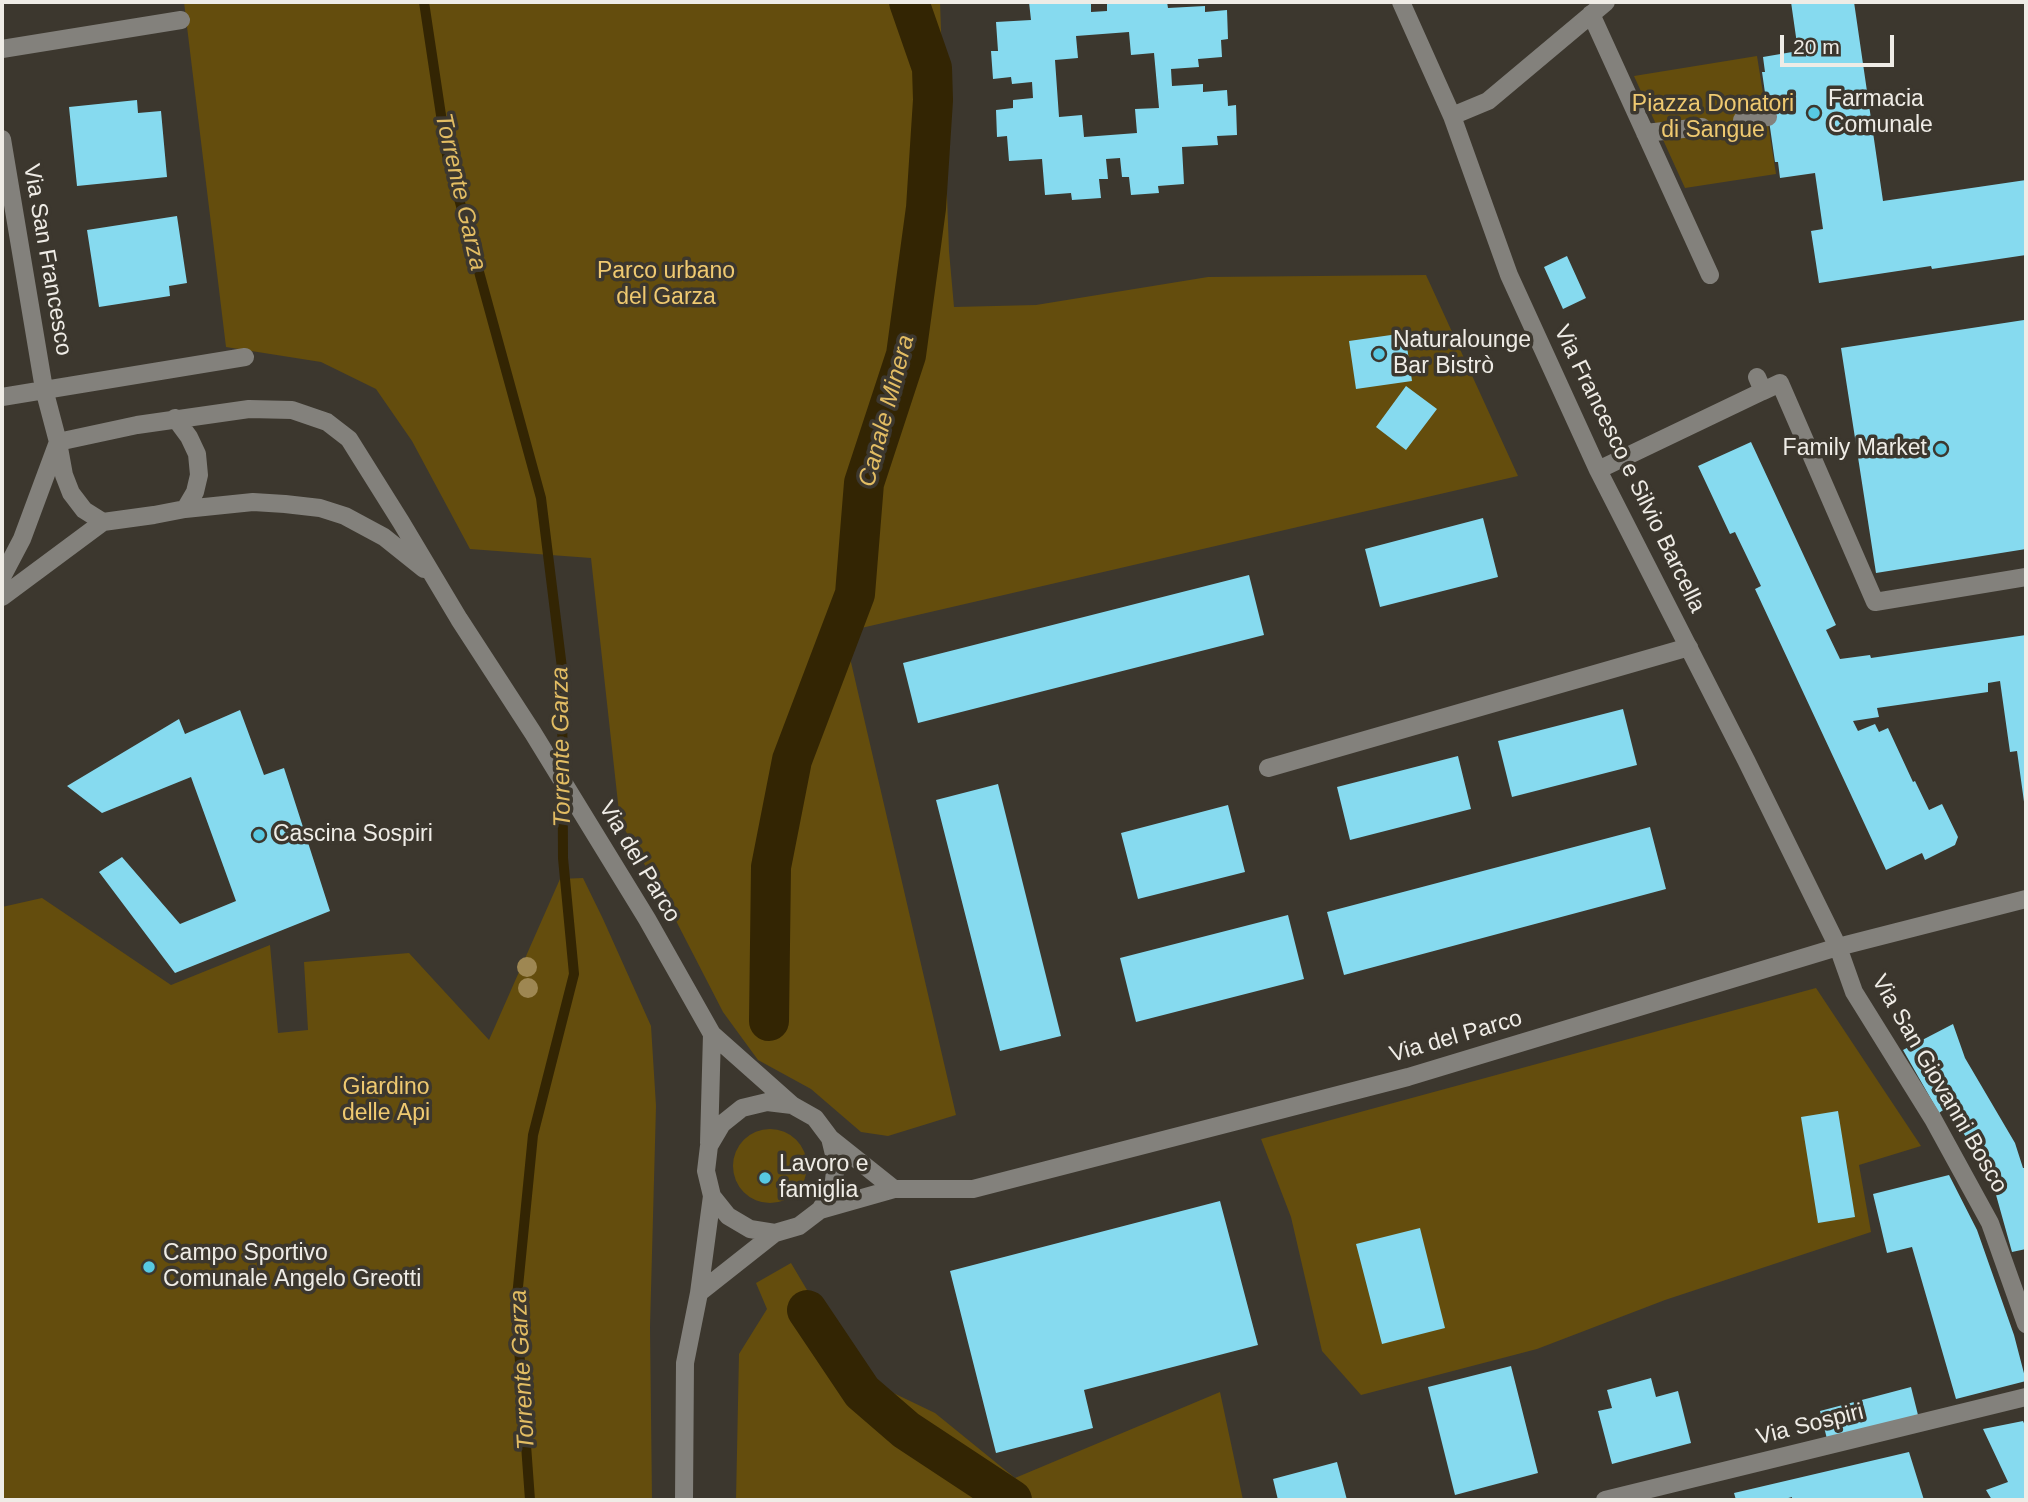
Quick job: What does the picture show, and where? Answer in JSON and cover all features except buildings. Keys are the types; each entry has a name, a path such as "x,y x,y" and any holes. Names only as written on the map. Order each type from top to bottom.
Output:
{"street":[{"name":"Via Francesco e Silvio Barcella","path":"1401,2 1452,116 1509,275 1598,470 1839,947"},
{"path":"1452,116 1488,101 1605,2"},
{"path":"1591,14 1710,275"},
{"path":"2,49 181,20"},
{"path":"1742,120 1768,117"},
{"path":"1645,133 1702,127"},
{"name":"Via San Francesco","path":"2,139 44,389 58,442"},
{"name":"Via San Francesco","path":"44,389 245,357"},
{"path":"1598,470 1671,426 1760,384 1780,383 1875,602 2026,577"},
{"path":"2,397 44,389"},
{"name":"Via del Parco","path":"58,442 175,418 250,409 292,410 327,422 349,439 647,919 712,1034 792,1105 814,1118 830,1139 894,1189"},
{"path":"175,418 190,437 197,454 199,475 195,492 185,509"},
{"path":"2,597 103,522 84,510 71,493 64,475 58,442"},
{"path":"2,577 22,539 58,442"},
{"name":"Via del Parco","path":"103,522 253,502 320,508 345,516 384,537 432,575"},
{"path":"1268,768 1689,647"},
{"name":"Via del Parco","path":"699,1293 775,1233 799,1226 820,1210 894,1189 973,1189 986,1186 1408,1077 1839,947 2026,899"},
{"name":"Via San Giovanni Bosco","path":"1839,947 1854,992 1933,1119 1990,1223 2026,1324"},
{"path":"684,1500 685,1363 699,1293 712,1196 706,1171 712,1034"},
{"path":"709,1146 722,1124 742,1108 767,1102 792,1105"},
{"path":"820,1210 833,1189 836,1163 830,1139"},
{"path":"712,1196 728,1216 738,1223 750,1229 775,1233"},
{"name":"Via Sospiri","path":"1605,1500 2026,1397"}],"green space":[{"name":"Parco urbano del Garza","path":"184,2 940,2 949,251 954,307 1036,305 1208,277 1426,275 1518,476 844,632 956,1115 888,1136 861,1132 811,1089 758,1060 723,1012 672,913 620,821 591,558 470,549 412,441 376,389 321,362 226,347"},
{"name":"Piazza Donatori di Sangue","path":"1757,56 1776,174 1685,188 1634,76"},
{"name":"Giardino delle Api","path":"583,878 651,1026 656,1106 650,1327 652,1500 2,1500 2,907 42,898 171,985 270,945 278,1033 308,1030 304,962 409,953 489,1040 560,879"},
{"path":"1816,988 1921,1146 1859,1165 1871,1232 1665,1300 1537,1349 1361,1395 1322,1351 1291,1217 1261,1139"},
{"path":"770,1129 791,1135 801,1145 807,1166 801,1187 791,1197 770,1203 749,1197 739,1187 733,1166 739,1145 749,1135"},
{"path":"791,1263 858,1376 935,1413 1015,1478 1220,1392 1243,1500 736,1500 739,1354 767,1309 756,1283"}],"waterway":[{"name":"Torrente Garza","path":"424,2 447,155 541,498 562,668 563,858 574,974 533,1135 516,1307 530,1500"},
{"name":"Canale Minera","path":"769,1021 771,867 792,760 855,594 864,483 906,355 926,208 933,100 932,68 909,2"},
{"name":"Canale Minera","path":"807,1310 862,1392 906,1430 1012,1500"}],"place":[{"name":"Farmacia Comunale","path":"1814,113"},
{"name":"Naturalounge Bar Bistrò","path":"1379,354"},
{"name":"Family Market","path":"1941,449"},
{"name":"Cascina Sospiri","path":"259,835"},
{"name":"Lavoro e famiglia","path":"765,1178"},
{"name":"Campo Sportivo Comunale Angelo Greotti","path":"149,1267"}]}
